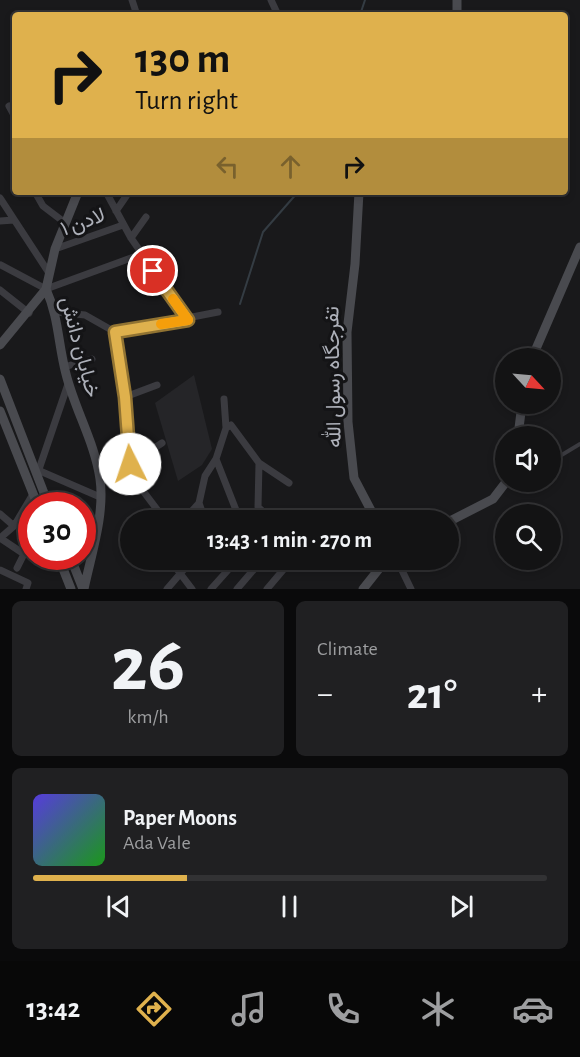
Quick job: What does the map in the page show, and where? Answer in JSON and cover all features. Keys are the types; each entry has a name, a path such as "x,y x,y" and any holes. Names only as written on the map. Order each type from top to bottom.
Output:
{"street":[{"path":"9,106 12,112"},
{"path":"37,195 43,206 64,222"},
{"path":"0,345 29,313 46,289 55,249 75,195"},
{"path":"108,195 131,238 188,320"},
{"path":"116,211 127,195"},
{"name":"تفرجگاه رسول الله","path":"359,195 355,264 347,332 348,422 354,478 371,510"},
{"path":"0,198 49,273"},
{"path":"131,238 146,217"},
{"path":"0,221 14,220"},
{"name":"لادن ۱","path":"55,249 123,225"},
{"path":"536,348 580,247"},
{"path":"1,265 46,289 142,254"},
{"name":"خیابان دانش","path":"46,289 56,312 68,384 96,459 100,481 100,497 84,589"},
{"path":"0,290 29,313"},
{"path":"56,312 85,315 115,332 188,320 218,312"},
{"path":"115,332 125,397 130,464 134,478 158,510"},
{"path":"64,367 92,359"},
{"path":"0,380 44,492"},
{"path":"38,473 68,384"},
{"path":"125,397 157,385"},
{"path":"193,510 199,503 205,476 216,459 226,428 224,399"},
{"path":"0,411 32,492"},
{"path":"226,428 231,425 260,463 289,483"},
{"path":"9,436 20,431"},
{"path":"130,464 162,443"},
{"path":"216,459 236,510"},
{"path":"260,463 258,507 261,510"},
{"path":"38,473 100,497"},
{"path":"459,516 493,499 498,492"},
{"path":"199,503 201,510"},
{"path":"0,514 14,526"},
{"path":"17,568 24,554 0,538 18,519"},
{"path":"0,570 28,583 26,589"},
{"path":"64,570 71,589"},
{"path":"76,570 84,589"},
{"path":"177,570 191,588"},
{"path":"167,589 182,570"},
{"path":"211,589 228,570"},
{"path":"237,589 253,570"},
{"path":"267,589 283,570"},
{"path":"366,587 379,570"},
{"path":"402,570 411,589"}],"lane":[{"path":"561,455 580,444"}],"shaded area":[{"path":"194,375 212,449 202,465 178,481 155,403"}],"waterway":[{"path":"361,12 365,0"},
{"path":"240,304 263,232 295,195"}],"slow traffic":[{"path":"161,324 188,320 173,299"}],"route":[{"path":"130,464 125,397 115,332 188,320 153,271"}]}
